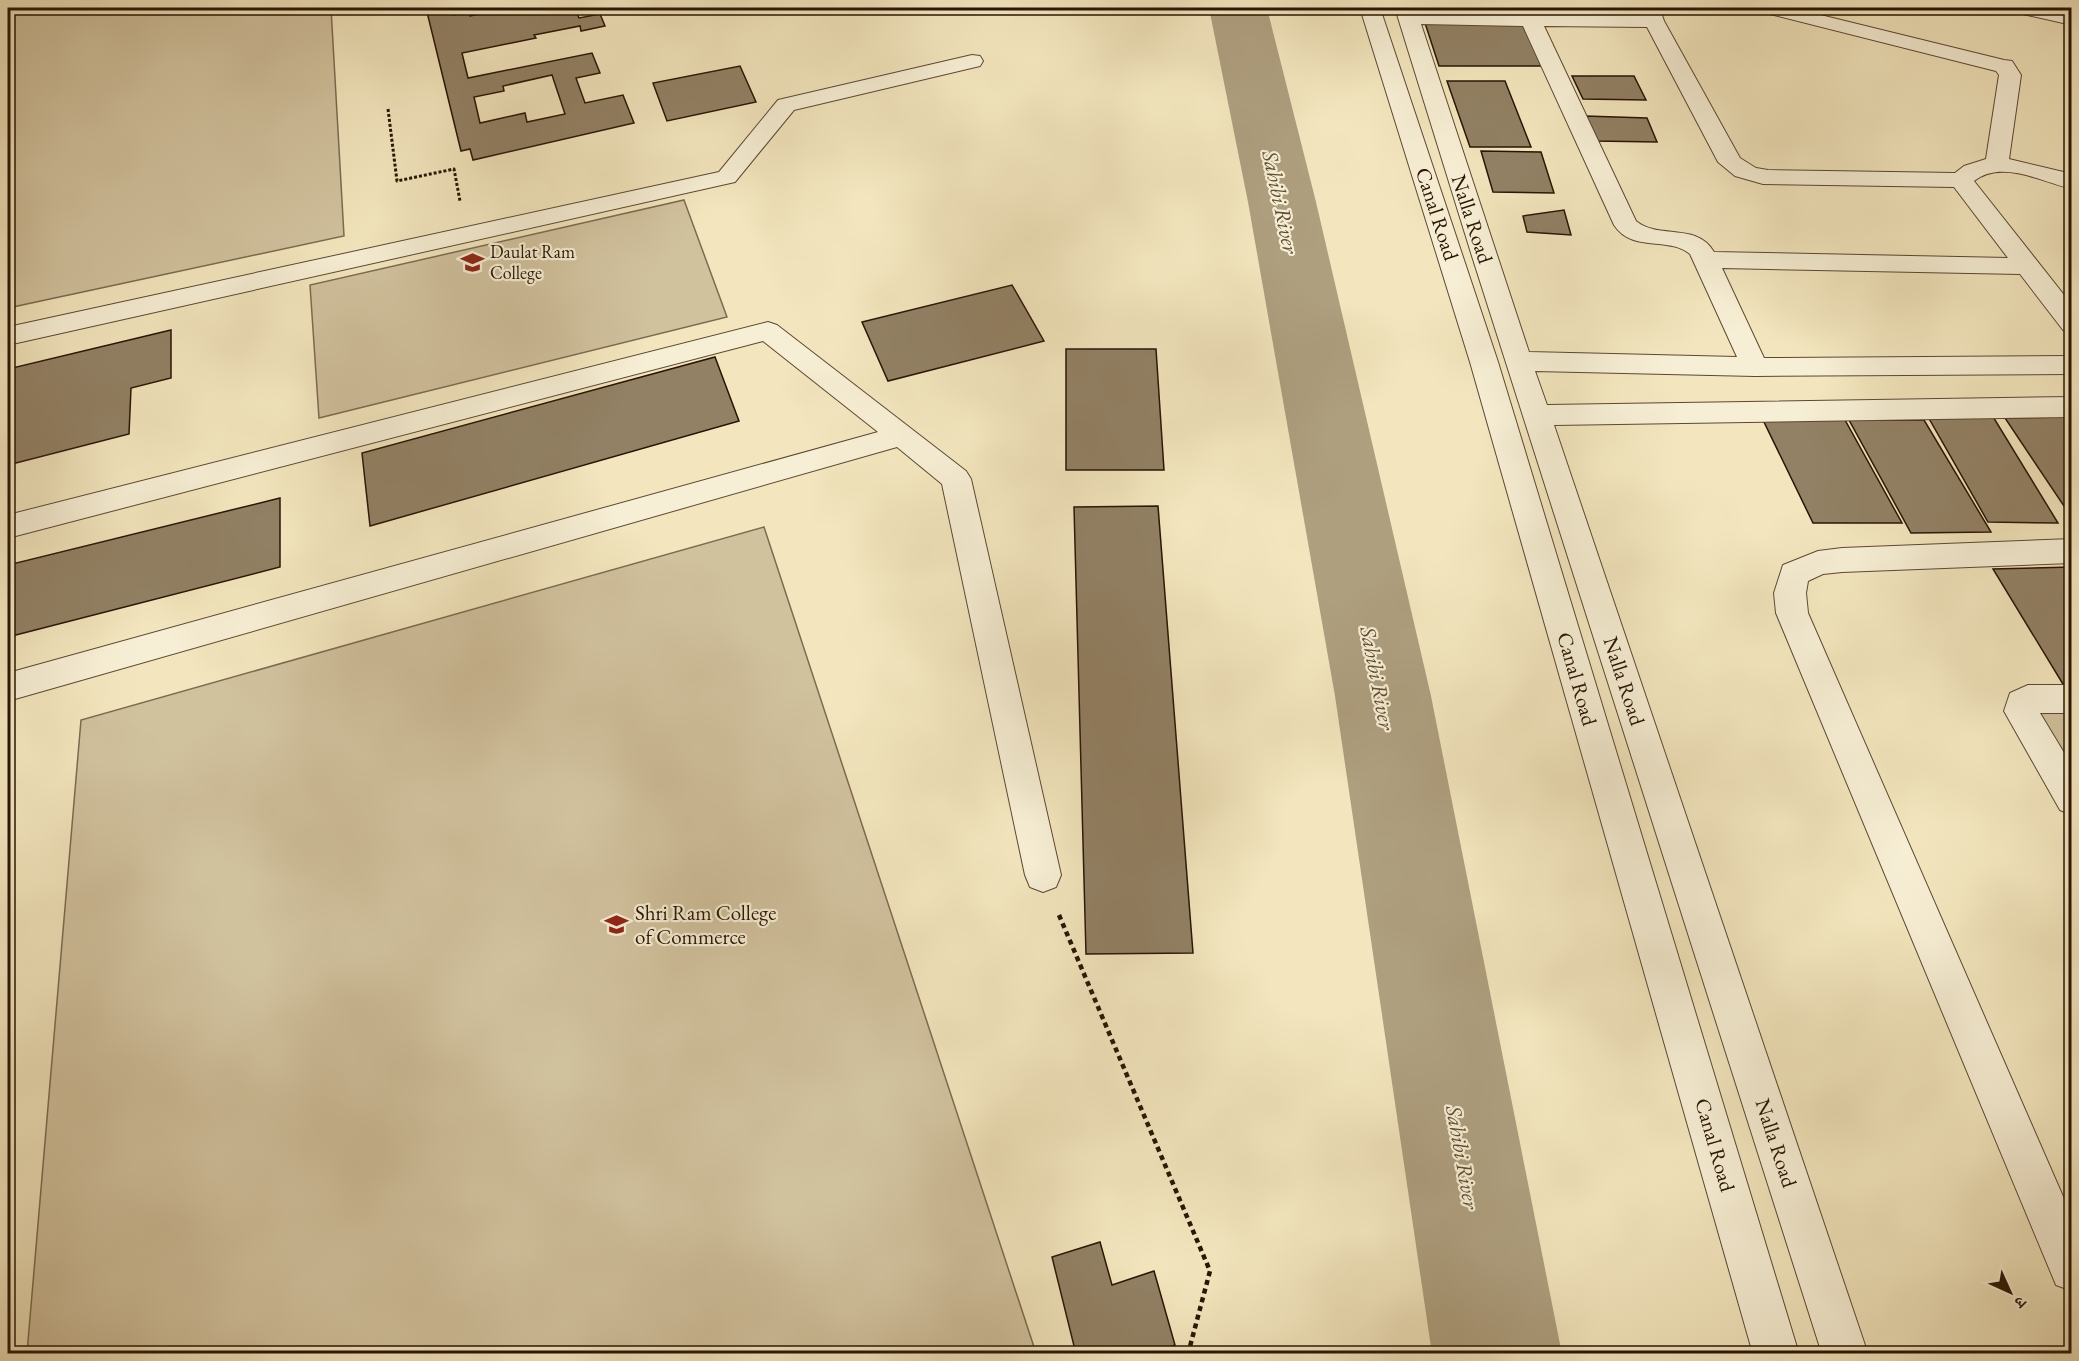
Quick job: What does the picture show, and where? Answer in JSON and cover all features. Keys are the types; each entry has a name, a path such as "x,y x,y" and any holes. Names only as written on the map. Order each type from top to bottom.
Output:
{"street":[{"name":"Canal Road","path":"1370,8 1484,362 1776,1353"},
{"path":"1769,8 2004,66 2010,75 1997,162"},
{"path":"2020,8 2072,19"},
{"path":"1407,13 1654,14 1730,162 1737,169 1752,176 1961,180 1968,172 1981,165 1997,162 2072,182"},
{"name":"Nalla Road","path":"1407,13 1536,415 1845,1353"},
{"path":"1528,14 1626,225 1640,236 1678,238 1690,241 1701,250 1755,367"},
{"path":"8,336 727,177 786,105 972,60"},
{"path":"1961,180 2072,324"},
{"path":"1706,261 2026,266"},
{"path":"8,526 768,331 956,479 1043,875"},
{"path":"1519,361 1755,367 2072,365"},
{"path":"1536,415 2072,406"},
{"path":"8,687 901,436"},
{"path":"2072,551 1842,560 1818,563 1794,574 1790,592 1792,614 2072,1269"},
{"path":"2072,699 2028,699 2022,703 2021,711 2072,799"}],"path":[{"path":"388,109 397,181 454,169 466,234"},
{"path":"1043,875 1210,1271 1188,1353"}],"shaded area":[{"path":"8,8 331,8 344,236 8,308"},
{"path":"684,200 727,317 319,418 310,285"},
{"path":"764,527 1036,1353 27,1353 81,720"},
{"path":"2010,707 2071,711 2071,817"}],"building":[{"path":"426,8 451,8 453,15 469,12 470,16 514,8 575,8 579,18 600,14 605,26 581,31 580,26 534,35 536,38 462,53 468,78 592,53 600,73 576,78 585,103 623,95 634,123 473,160 470,149 461,151","holes":["552,75 565,114 527,122 525,113 480,123 474,97 504,91 503,86"]},
{"path":"1411,8 1514,8 1516,13 1411,10"},
{"path":"1425,23 1526,23 1544,66 1439,66"},
{"path":"740,66 756,102 667,121 653,83"},
{"path":"1572,76 1634,76 1646,100 1583,99"},
{"path":"1447,81 1505,81 1531,147 1470,147"},
{"path":"1585,116 1647,118 1657,142 1594,141"},
{"path":"1481,151 1541,152 1554,193 1493,192"},
{"path":"1564,210 1571,235 1527,232 1523,216"},
{"path":"1012,285 1044,341 888,381 862,322"},
{"path":"171,330 171,378 131,388 129,434 8,465 8,369"},
{"path":"1066,349 1156,349 1164,470 1066,470"},
{"path":"715,357 739,421 370,526 362,453"},
{"path":"1927,415 1992,415 2058,523 1988,522"},
{"path":"2072,417 2072,518 2005,418"},
{"path":"1763,420 1845,420 1902,523 1813,523"},
{"path":"1849,420 1924,420 1991,532 1911,533"},
{"path":"280,498 280,567 8,637 8,565"},
{"path":"1158,506 1193,953 1086,954 1074,507"},
{"path":"2072,567 2072,693 2069,694 1993,569"},
{"path":"1100,1242 1112,1285 1154,1271 1175,1345 1150,1354 1076,1354 1052,1257"}],"waterway":[{"name":"Sahibi River","path":"1238,8 1282,202 1383,696 1497,1354"}],"place":[{"name":"Daulat Ram College","path":"472,262"},
{"name":"Shri Ram College of Commerce","path":"617,925"}]}
